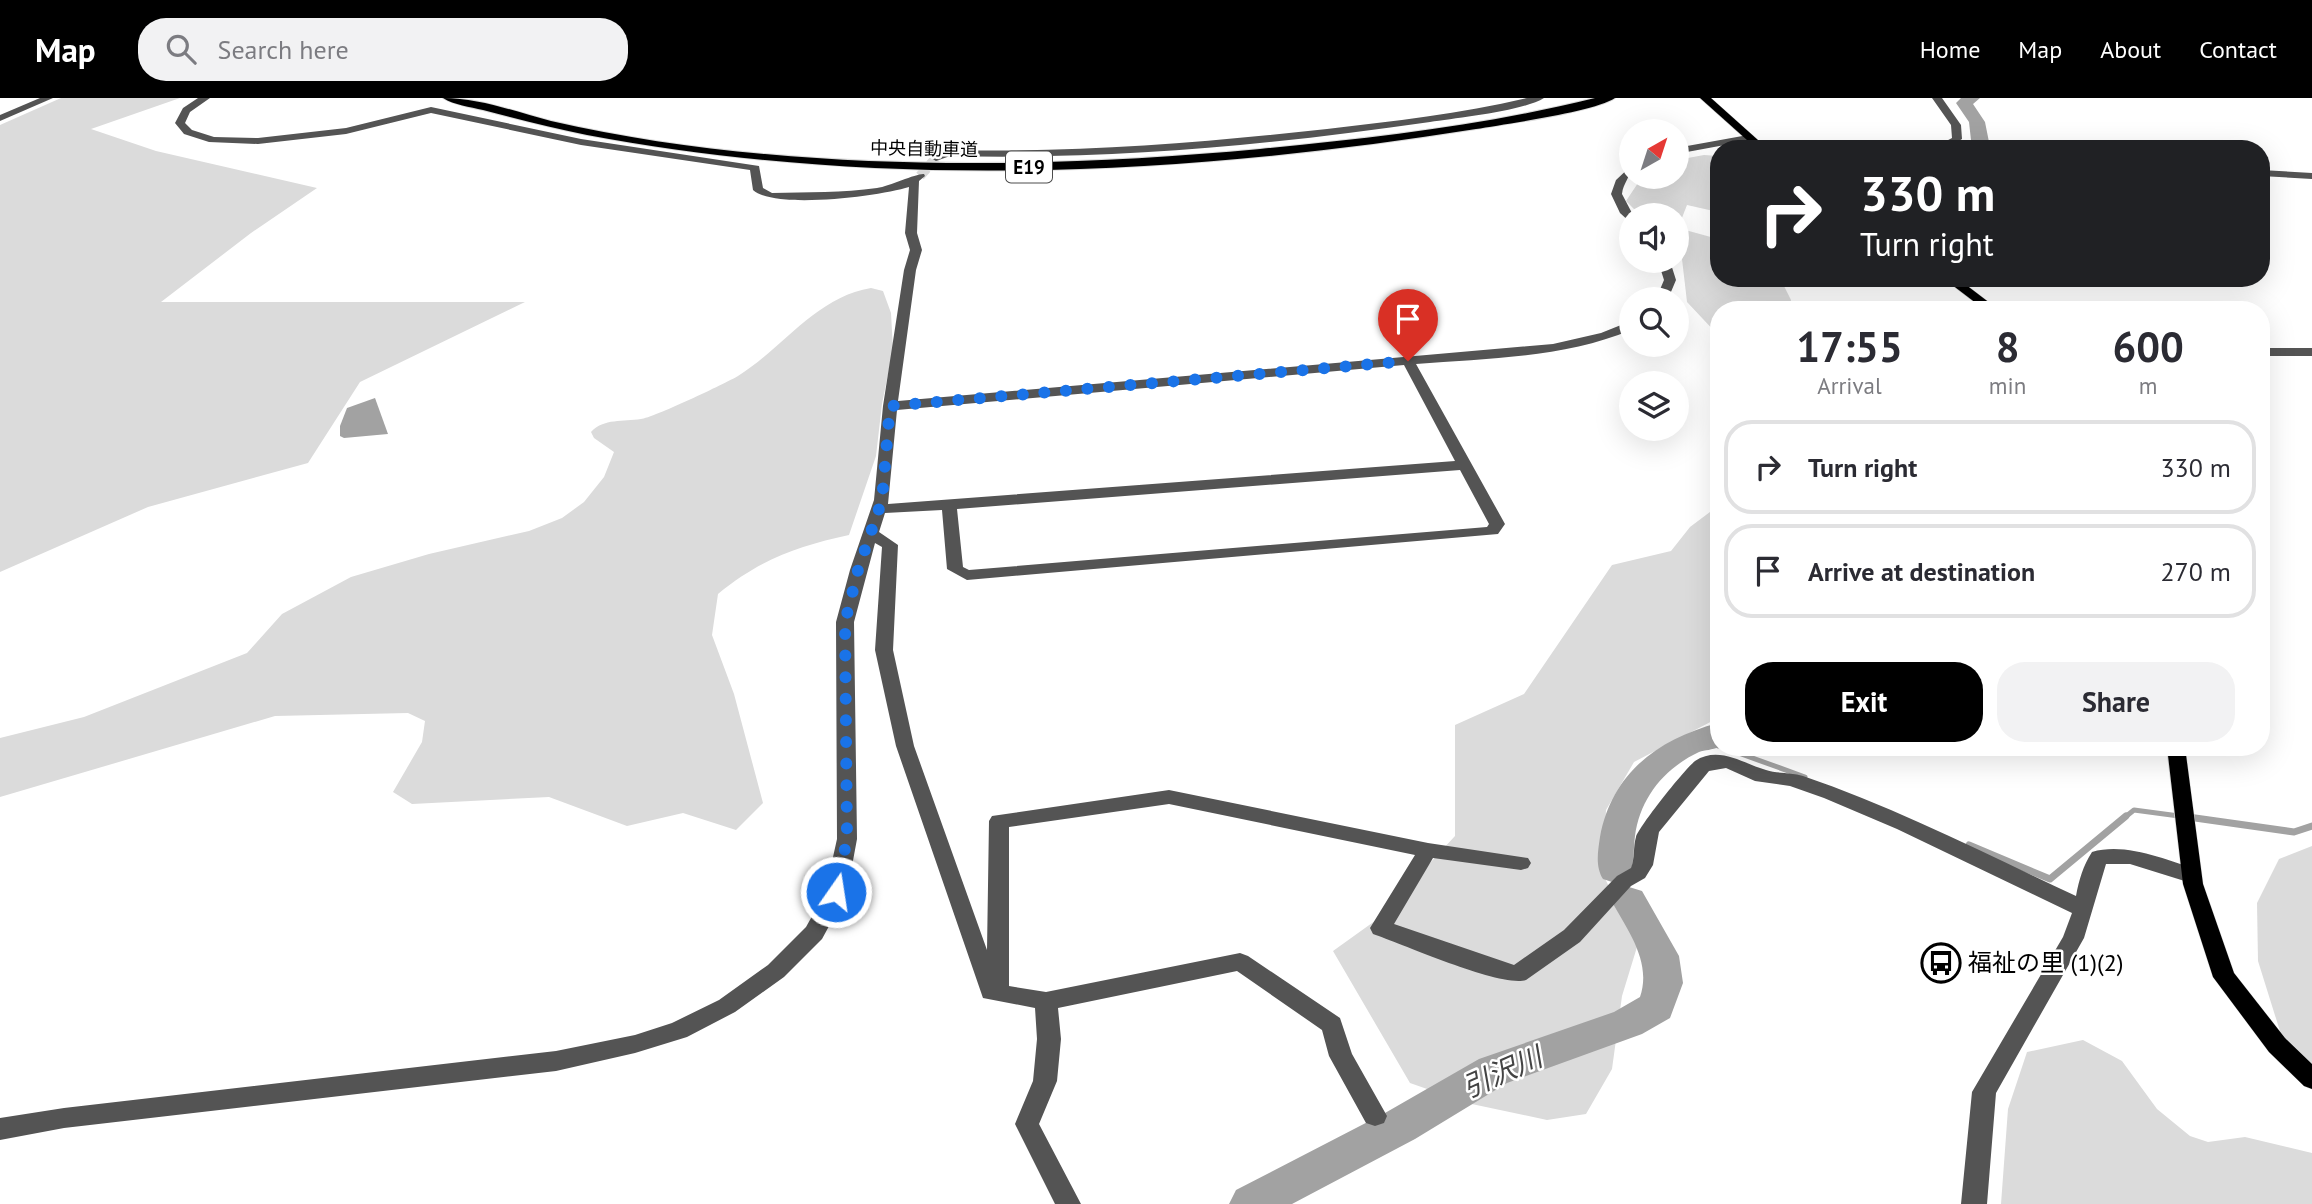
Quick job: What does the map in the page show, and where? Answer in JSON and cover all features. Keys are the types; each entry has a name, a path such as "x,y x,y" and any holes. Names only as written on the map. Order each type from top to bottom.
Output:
{"highway":[{"name":"中央自動車道","path":"449,98 564,128 672,148 819,163 980,168 1121,163 1327,145 1511,120 1609,98"},
{"name":"中央自動車道","path":"474,98 575,124 681,143 834,159 959,163 1120,158 1324,140 1455,122 1582,98"}],"main road":[{"path":"1705,98 1751,140"},
{"path":"1961,287 1981,301"},
{"path":"2177,756 2191,874 2224,977 2277,1045 2312,1079"}],"street":[{"path":"0,118 48,98"},
{"path":"0,1129 64,1118 556,1061 635,1044 679,1030 727,1006 776,971 814,933 836,892 847,839 845,622 879,509 890,406 910,270 916,250 911,233 918,179 878,192 770,197 758,190 755,168 581,142 431,110 318,136 258,141 213,140 188,132 180,123 186,110 205,98"},
{"path":"938,156 1064,155 1220,145 1389,127 1484,111 1539,98"},
{"path":"1937,98 1956,125 1955,140"},
{"path":"1737,140 1748,138"},
{"path":"1689,149 1710,145"},
{"path":"2270,174 2312,176"},
{"path":"1619,184 1616,191 1619,206"},
{"path":"890,406 1553,348 1619,330"},
{"path":"2270,352 2312,352"},
{"path":"949,505 955,569 967,575 1492,531 1497,524 1408,361"},
{"path":"879,509 1465,464"},
{"path":"870,534 890,545 884,650 905,746 990,992 1046,1002 1240,962 1332,1025 1341,1056 1376,1116"},
{"path":"1428,850 1381,928 1503,972 1518,974 1572,936 1624,881 1638,873 1643,865 1651,828 1702,765 1721,760 1763,777 1790,779 1833,795 2084,909"},
{"path":"998,993 999,821 1169,797 1428,850 1521,863"},
{"path":"1974,1204 1984,1092 2073,938 2084,909 2091,874 2099,857 2130,857 2191,874"},
{"path":"1046,1002 1049,1039 1045,1081 1027,1124 1056,1175 1068,1204"}],"shaded area":[{"path":"61,98 180,98 91,129 156,151 317,188 251,233 161,302 525,302 360,382 308,463 148,507 0,572 0,125"},
{"path":"1710,155 1710,210 1689,205 1689,203 1626,201 1634,189 1689,189 1689,158"},
{"path":"1689,231 1710,237 1710,287 1784,287 1791,300 1710,301 1710,326 1689,304 1689,287 1685,287 1684,273 1689,273"},
{"path":"871,288 883,291 891,313 893,349 882,404 876,456 849,535 813,544 764,563 718,594 712,635 734,694 763,803 736,830 683,813 627,826 549,797 412,804 393,792 422,742 425,721 408,713 275,716 0,797 0,738 84,717 247,653 282,614 351,577 429,554 529,531 562,518 584,502 604,477 614,452 594,438 591,432 596,428 602,424 648,417 731,380 754,365 817,312 851,293"},
{"path":"375,398 388,434 344,438 340,436 340,426 347,408"},
{"path":"1710,512 1710,722 1634,762 1606,810 1603,874 1637,947 1622,996 1612,1069 1586,1114 1547,1120 1467,1103 1410,1083 1333,951 1379,918 1455,836 1455,725 1524,694 1612,565 1671,551 1690,527"},
{"path":"2312,846 2312,1073 2289,1060 2258,961 2257,903 2279,859"},
{"path":"2083,1040 2122,1061 2157,1109 2190,1136 2208,1142 2245,1137 2312,1153 2312,1204 2001,1204 2008,1109 2027,1052"}],"waterway":[{"name":"引沢川","path":"1972,98 1964,103 1977,122 1980,140"},
{"name":"引沢川","path":"1615,870 1620,824 1625,805 1634,790 1659,763 1699,738 1706,741 1710,738"},
{"path":"1706,741 1710,743"},
{"path":"1747,756 1805,777"},
{"path":"2124,818 2134,810 2194,818"},
{"path":"1969,845 2050,879 2126,816"},
{"path":"2181,816 2294,832 2312,826"},
{"name":"引沢川","path":"1251,1204 1400,1126 1493,1071 1628,1023 1656,1007 1664,983 1660,956 1629,900"}],"tunnel":[{"path":"920,176 936,158"}],"place":[{"name":"福祉の里 (1)(2)","path":"1941,963"}],"route":[{"path":"836,892 847,839 845,622 858,570 882,500 890,406 1408,361"}]}
